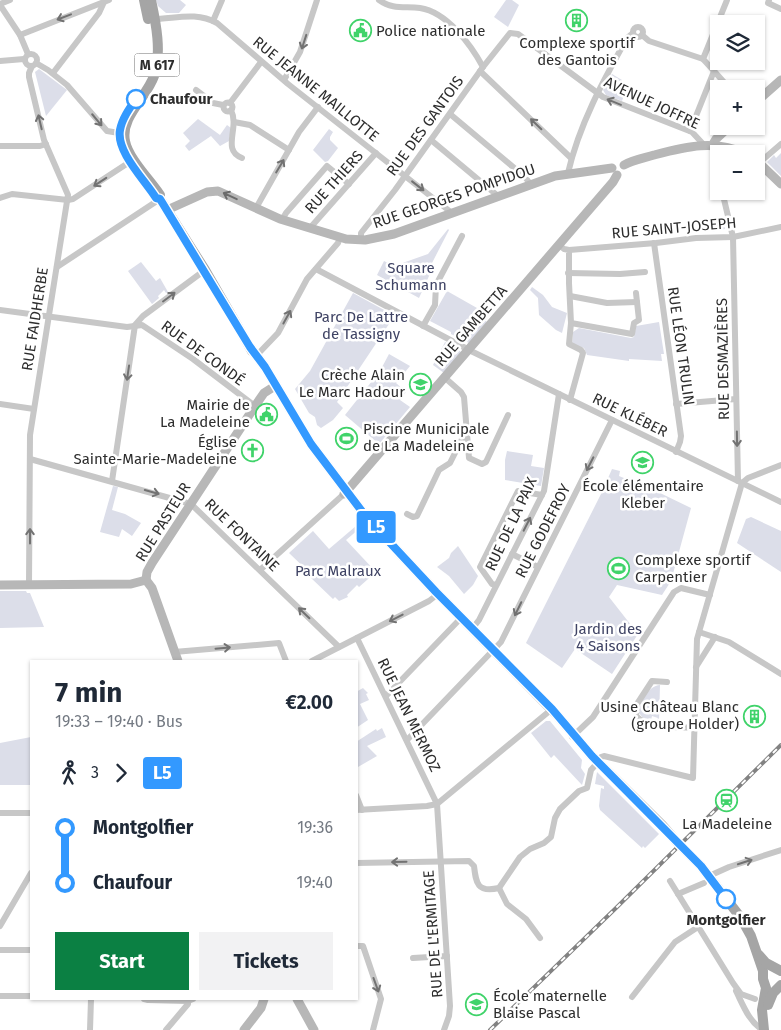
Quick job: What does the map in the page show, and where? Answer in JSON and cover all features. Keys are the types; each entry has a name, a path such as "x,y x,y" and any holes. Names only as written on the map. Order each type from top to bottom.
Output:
{"main road":[{"name":"M 617","path":"122,133 124,118 145,84 151,69 150,40 145,0"},
{"name":"M 617","path":"122,133 155,74 157,55 151,0"},
{"path":"122,133 121,145 156,198 160,199 205,270 274,387 345,493 438,594 540,698 572,736 637,806 676,840 701,866 707,880 743,922 762,960 778,968"},
{"path":"755,947 766,992 762,1001 764,1030"},
{"path":"764,979 768,969 778,968"},
{"path":"764,979 770,988 780,986"},
{"path":"762,1001 780,986"},
{"path":"762,1001 767,1011 769,1030"}],"street":[{"path":"10,0 0,4 20,35 27,65 34,64 53,73 70,88 106,130 110,133 122,133"},
{"path":"145,0 150,18 154,20"},
{"path":"213,21 222,0"},
{"path":"284,80 300,52 316,0"},
{"path":"380,0 391,6 421,8 437,15 464,38 482,69 571,158"},
{"path":"703,59 727,0"},
{"path":"769,0 768,3 781,9"},
{"path":"20,35 107,1"},
{"path":"53,73 107,1"},
{"name":"RUE JEANNE MAILLOTTE","path":"154,20 196,16 213,21 224,28 261,62 452,213"},
{"name":"RUE DES GANTOIS","path":"361,240 361,233 405,176 507,35 511,32 516,33"},
{"name":"AVENUE JOFFRE","path":"516,33 605,98 690,131 708,145"},
{"path":"568,173 571,158 597,92 627,38 633,33 637,36 642,35 647,40 662,46 703,59 722,80"},
{"path":"0,61 32,53 36,56 34,64"},
{"path":"231,107 261,62"},
{"name":"RUE FAIDHERBE","path":"29,585 30,435 68,200 67,190 41,130 29,77 30,70 34,64"},
{"path":"690,131 714,71"},
{"path":"765,94 781,80"},
{"path":"196,90 214,103 223,105 226,102 231,107 234,122 231,148 235,155 242,158"},
{"path":"256,208 302,127 318,107"},
{"path":"450,114 525,177 531,185"},
{"path":"234,122 250,125 289,150"},
{"path":"708,145 720,135"},
{"path":"431,140 498,196"},
{"path":"0,146 40,146 46,144"},
{"path":"765,157 781,144"},
{"name":"RUE GEORGES POMPIDOU","path":"167,210 207,192 216,190 282,220 340,237 361,240 390,235 555,176 568,173 614,172 617,163 624,165 668,151 708,145"},
{"name":"RUE THIERS","path":"310,228 376,153"},
{"path":"0,198 12,194 68,200 75,198 133,161"},
{"path":"282,220 327,166 348,184"},
{"path":"765,168 781,183"},
{"name":"RUE GAMBETTA","path":"345,493 613,182 614,172"},
{"path":"57,267 160,199"},
{"name":"RUE DESMAZIÈRES","path":"615,759 693,778 695,668 699,632 740,482 732,238 724,200"},
{"name":"RUE SAINT-JOSEPH","path":"569,250 698,238 732,238 781,227"},
{"path":"423,326 435,305 436,285 462,236"},
{"path":"254,351 279,331 307,279 338,243 340,237"},
{"name":"RUE LÉON TRULIN","path":"654,243 652,271 681,439 676,452"},
{"path":"559,245 569,250 568,272 571,323 569,344 583,353 570,400"},
{"name":"RUE KLÉBER","path":"316,268 468,350 781,502"},
{"path":"112,481 135,325 143,316 205,270"},
{"path":"568,272 620,274 652,271"},
{"path":"571,323 632,334 634,323 639,320 636,294"},
{"path":"570,296 607,303 636,302"},
{"path":"0,310 127,327 135,325"},
{"name":"RUE DE CONDÉ","path":"135,325 142,325 162,338 254,406"},
{"path":"444,378 461,392 464,397 470,458 482,464 486,462 508,415"},
{"name":"RUE PASTEUR","path":"178,660 152,588 146,580 148,572 254,406 262,396 274,387"},
{"name":"RUE DE LA PAIX","path":"472,628 479,620 542,495 546,484 559,394"},
{"path":"676,404 736,399"},
{"path":"0,404 34,409"},
{"name":"RUE GODEFROY","path":"407,740 501,642 612,420"},
{"path":"407,514 413,517 417,516 439,470 450,463 466,430"},
{"path":"30,459 191,504"},
{"path":"740,482 781,465"},
{"path":"496,585 492,584 480,567 518,491 542,495"},
{"path":"260,570 345,493"},
{"name":"RUE FONTAINE","path":"191,504 340,647"},
{"path":"512,554 538,567"},
{"path":"0,585 131,584 146,580"},
{"path":"572,736 591,720 670,597 678,588 710,595"},
{"path":"314,660 430,600 438,594"},
{"path":"386,696 461,618"},
{"path":"699,632 733,644 781,674"},
{"path":"695,668 715,637"},
{"name":"RUE JEAN MERMOZ","path":"357,638 437,804"},
{"path":"174,652 279,643 286,660"},
{"path":"667,682 650,678 637,704 638,718 643,722 694,728"},
{"path":"359,810 437,804 551,710"},
{"path":"358,863 471,862 474,866 475,879 480,886 488,890 499,888 520,857 551,837 556,815 579,791 587,788 590,772 598,764 602,756 615,759"},
{"path":"598,764 615,759"},
{"name":"RUE DE L'ERMITAGE","path":"437,804 450,1011 444,1030"},
{"path":"0,813 30,813"},
{"path":"678,894 728,867 781,850"},
{"path":"0,926 30,875"},
{"path":"670,881 733,983 745,1008 754,1022 764,1030"},
{"path":"499,888 510,906 526,919 540,938"},
{"path":"632,997 678,940 698,927"},
{"path":"358,946 363,946 381,999 373,1030"},
{"path":"0,950 30,950"},
{"path":"413,958 447,956"},
{"path":"733,983 742,994 762,1001"},
{"path":"0,996 30,996"},
{"path":"90,1030 91,1000"},
{"path":"166,1030 190,1000"},
{"path":"244,1030 261,1008 264,1000"},
{"path":"298,1000 314,1030"},
{"path":"745,1008 747,1003 762,1001"}],"green space":[{"path":"156,0 180,0 186,5 179,13 166,13 158,6"},
{"path":"506,0 512,0 519,5 508,27 494,17"},
{"path":"39,69 67,90 46,116 35,72"},
{"path":"612,74 622,80 616,91 624,95 622,101 606,95 603,90"},
{"path":"198,119 220,135 227,125 231,128 229,141 220,146 211,136 189,151 185,146 190,141 183,133"},
{"path":"329,129 333,132 330,140 338,148 328,161 325,162 313,150"},
{"path":"781,153 781,176 767,162 774,155 776,158"},
{"path":"723,218 725,229 711,232 708,221"},
{"name":"Square Schumann","path":"448,229 432,263 434,265 419,298 377,275 384,261 394,266 428,254"},
{"path":"141,262 156,281 160,278 168,292 166,293 164,290 152,304 128,271"},
{"path":"532,287 543,295 552,307 567,313 562,333 539,315 538,298 530,290"},
{"path":"447,291 477,308 475,312 487,322 469,343 430,321"},
{"name":"Parc De Lattre de Tassigny","path":"353,293 397,317 396,319 399,321 397,324 391,321 337,402 343,408 333,420 321,428 317,425 315,417 309,413 295,389 310,371"},
{"path":"659,322 664,354 661,354 662,361 629,359 629,361 587,355 584,348 572,344 573,332 579,328 631,338 634,337 636,326"},
{"path":"445,342 461,353 444,373 433,365"},
{"path":"389,354 410,366 396,383 406,392 400,400 410,407 379,444 345,415 380,371"},
{"path":"507,451 533,455 531,466 544,468 541,486 505,480"},
{"name":"Complexe sportif Carpentier","path":"612,469 620,471 619,476 691,508 671,581 662,595 617,585 609,597 638,634 612,674 575,649 562,668 526,643"},
{"path":"113,486 118,487 112,510 125,514 141,523 132,536 122,529 119,537 100,532"},
{"path":"751,517 781,531 781,572 737,543 746,519"},
{"name":"Parc Malraux","path":"356,526 359,529 346,540 376,572 359,587 357,585 347,595 348,597 339,601 335,597 333,599 310,577 312,575 289,553 313,531 329,549"},
{"path":"458,546 478,576 473,585 464,594 449,576 437,567 449,558"},
{"path":"0,591 26,591 30,593 44,627 0,628"},
{"path":"660,685 659,721 657,721 658,718 652,716 651,720 643,718 639,713 643,700 648,691"},
{"path":"363,688 368,693 366,694 369,700 360,704 368,720 358,727 358,691"},
{"path":"546,721 550,721 582,760 581,768 585,774 582,785 554,755 551,758 531,733"},
{"path":"382,728 386,737 367,746 377,756 358,767 358,741 376,729 377,731"},
{"path":"30,737 30,785 0,785 0,743"},
{"path":"597,772 659,834 645,848 643,846 642,848 600,810 601,788 604,789 604,786 595,784"}],"railway":[{"path":"490,1030 781,745"}],"bus line":[{"name":"L5","path":"136,99 122,122 119,134 124,153 156,198 160,199 311,444 374,526 436,592 552,709 592,756 701,866 726,899"}],"place":[{"name":"Complexe sportif des Gantois","path":"577,20"},
{"name":"Police nationale","path":"360,31"},
{"name":"Chaufour","path":"136,99"},
{"name":"Crèche Alain Le Marc Hadour","path":"421,384"},
{"name":"Mairie de La Madeleine","path":"266,414"},
{"name":"Piscine Municipale de La Madeleine","path":"347,438"},
{"name":"Église Sainte-Marie-Madeleine","path":"253,451"},
{"name":"École élémentaire Kleber","path":"643,463"},
{"name":"Complexe sportif Carpentier","path":"619,569"},
{"name":"Usine Château Blanc (groupe Holder)","path":"755,716"},
{"name":"La Madeleine","path":"727,801"},
{"name":"Montgolfier","path":"726,899"},
{"name":"École maternelle Blaise Pascal","path":"477,1005"}],"park label":[{"name":"Jardin des 4 Saisons","path":"608,638"}]}
